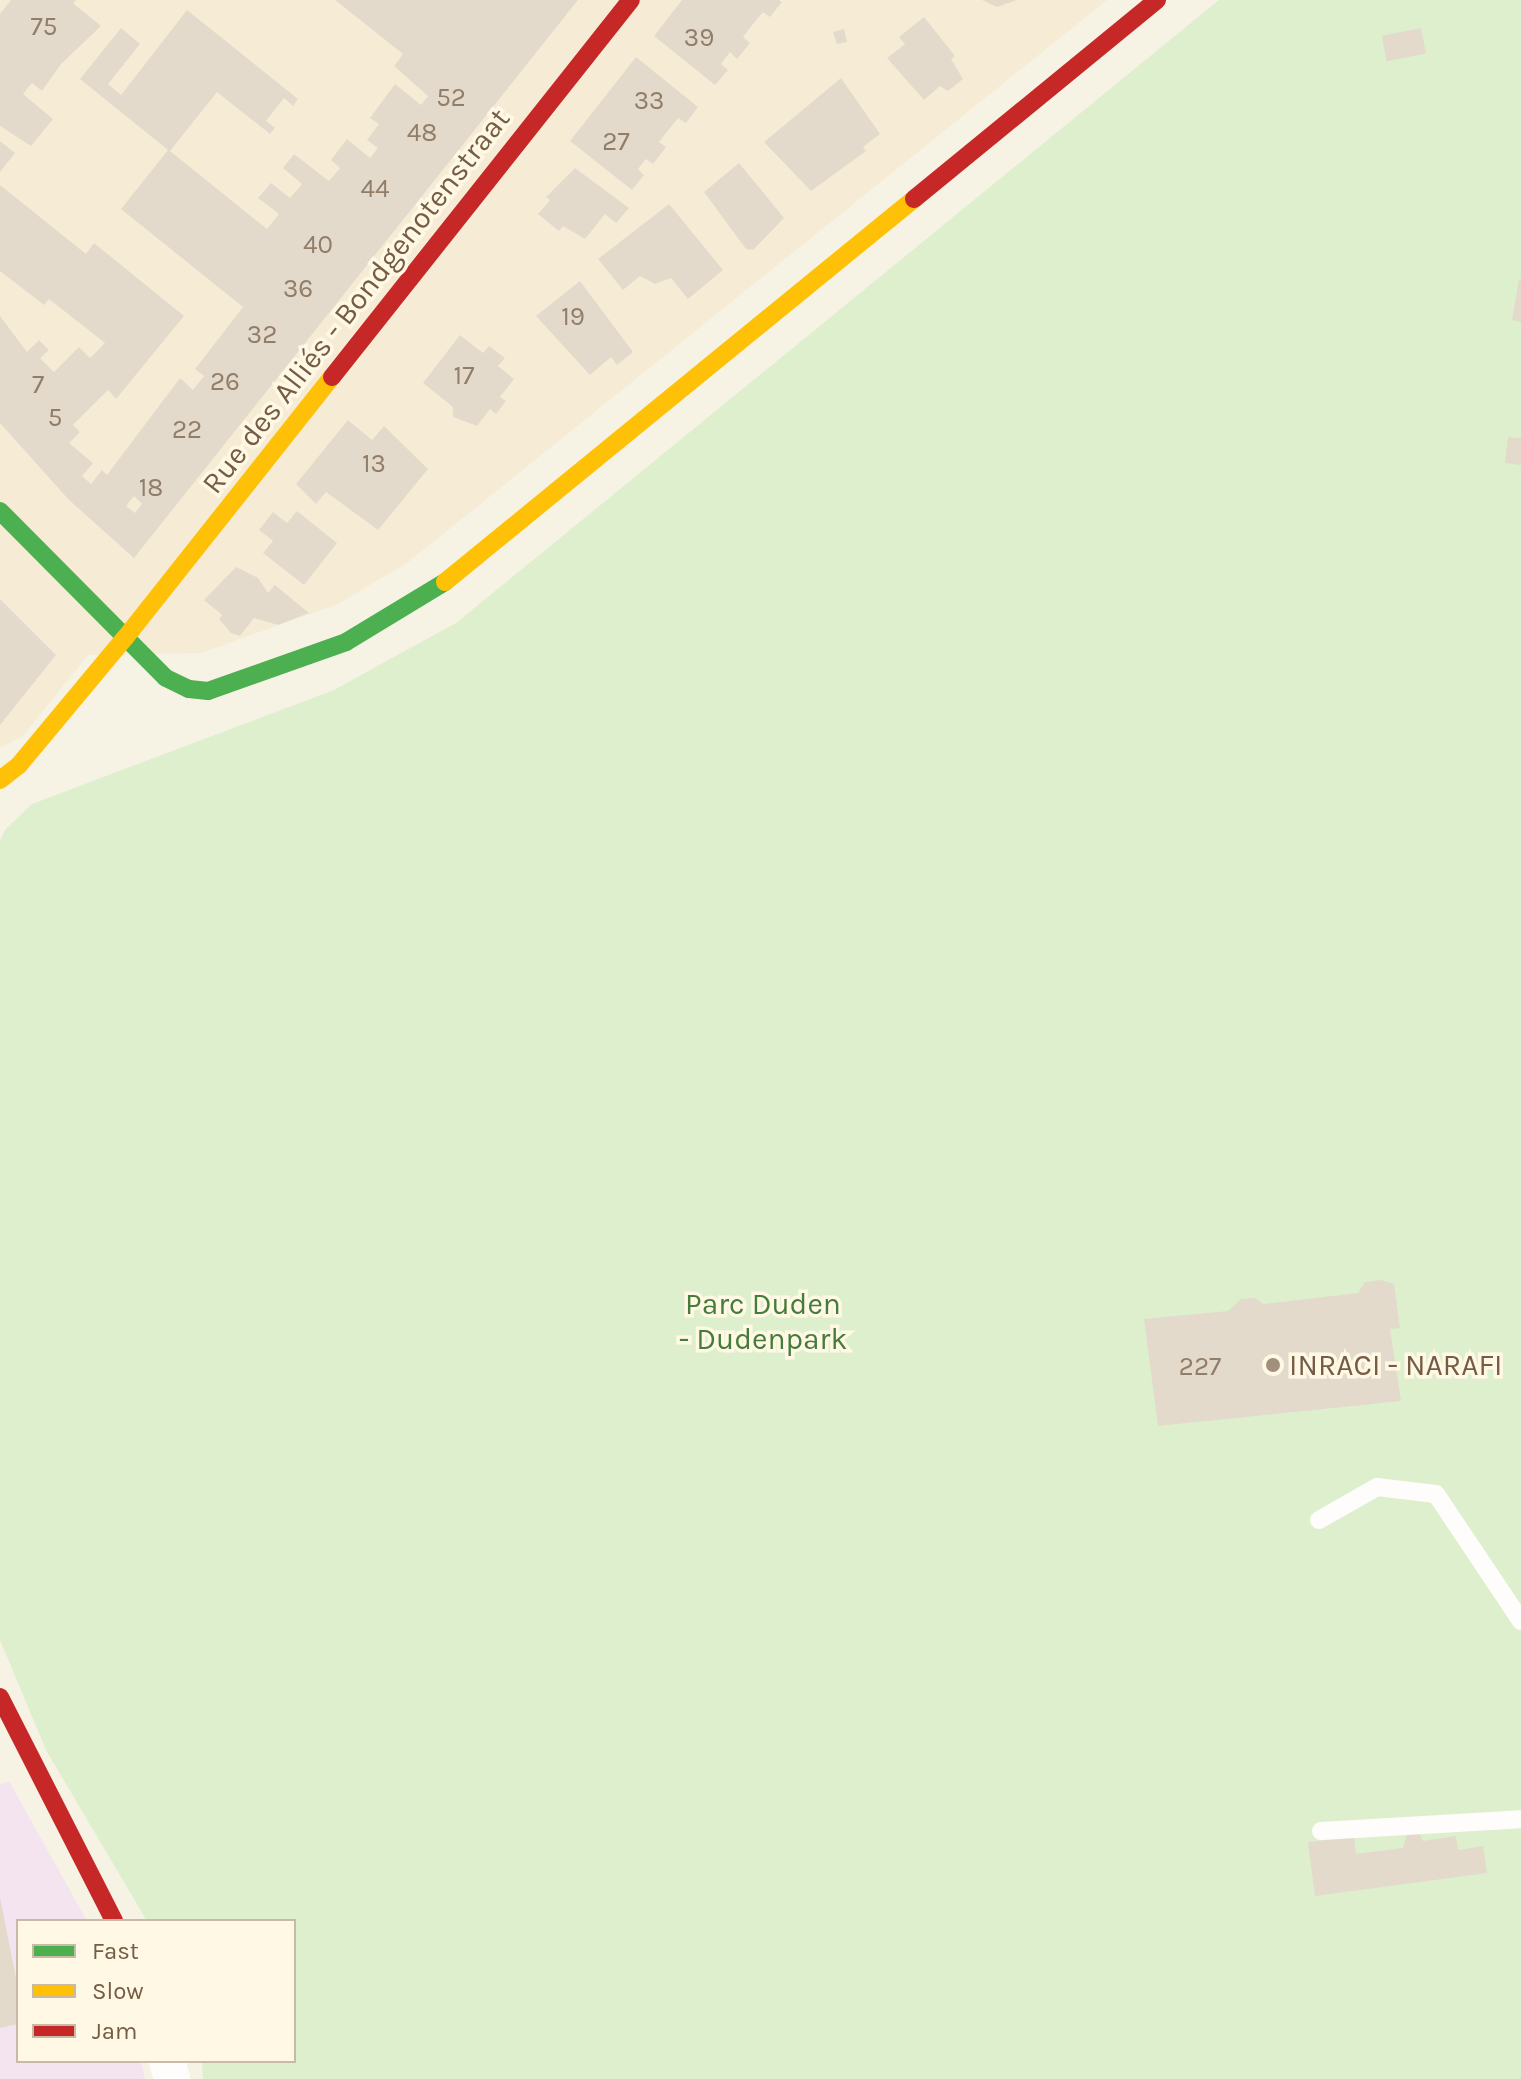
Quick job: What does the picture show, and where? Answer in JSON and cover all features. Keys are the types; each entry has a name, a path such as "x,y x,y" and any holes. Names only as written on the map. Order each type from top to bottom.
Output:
{"street":[{"name":"Rue des Alliés - Bondgenotenstraat","path":"0,780 19,765 125,638 631,0"},
{"path":"0,511 166,678 208,691 346,642 423,600 1157,0"},
{"path":"0,1697 113,1919"}],"lane":[{"path":"1319,1520 1377,1487 1436,1494 1521,1621"},
{"path":"1321,1831 1521,1819"}],"shaded area":[{"path":"0,0 1107,0 407,563 338,604 201,653 88,655 23,736 0,748"},
{"path":"9,1781 86,1919 16,1919 16,2063 141,2063 145,2079 0,2079 0,1785"}],"green space":[{"name":"Parc Duden - Dudenpark","path":"1219,0 1521,0 1521,2079 203,2079 202,2063 296,2063 296,1919 146,1919 46,1750 0,1640 0,840 5,830 32,804 334,690 456,623"}],"building":[{"path":"11,0 76,0 73,3 101,26 61,64 42,91 32,83 23,94 53,119 31,146 0,126 0,14"},
{"path":"335,0 578,0 134,558 69,500 0,423 0,316 27,352 39,340 49,350 40,358 54,372 79,347 90,358 105,343 49,299 44,305 0,271 0,185 86,254 94,243 184,316 116,399 108,390 73,425 80,432 69,443 93,463 82,476 91,484 102,470 107,475 180,378 193,390 204,376 195,369 243,307 121,209 168,150 80,79 121,28 140,44 108,84 121,95 187,10 298,99 293,106 284,98 266,121 275,128 270,134 217,92 170,151 267,229 279,214 258,198 271,183 290,198 302,184 283,168 294,154 329,181 340,168 331,160 347,139 370,158 378,148 367,140 379,124 370,118 395,84 421,105 428,96 394,66 403,54","holes":["134,496 142,504 135,513 126,506"]},
{"path":"682,0 782,2 770,17 763,12 753,24 743,37 750,43 737,59 730,52 721,64 728,70 715,85 654,36"},
{"path":"982,0 1017,0 997,7"},
{"path":"924,17 955,56 951,59 963,79 948,91 940,86 924,100 887,58 905,44 899,37"},
{"path":"1421,28 1426,54 1387,61 1382,36"},
{"path":"844,29 847,42 837,44 833,32"},
{"path":"636,57 698,107 686,123 678,118 659,142 666,147 653,164 646,159 638,169 644,175 632,190 570,141"},
{"path":"841,78 880,134 863,147 866,151 811,191 764,142"},
{"path":"0,141 15,153 0,172"},
{"path":"739,163 784,218 753,250 746,249 704,192"},
{"path":"575,168 629,208 616,223 605,214 585,239 563,226 559,231 538,214 550,200 546,197"},
{"path":"669,204 723,270 688,299 671,278 655,284 640,276 623,290 598,259"},
{"path":"1521,279 1521,322 1512,320"},
{"path":"580,281 633,352 617,365 611,357 590,375 536,316"},
{"path":"460,335 483,353 489,346 505,358 498,366 514,379 500,397 506,401 496,414 490,409 477,426 453,417 453,407 423,383"},
{"path":"348,420 372,440 384,426 428,469 378,530 326,492 316,504 296,484"},
{"path":"1508,437 1521,438 1521,465 1505,463"},
{"path":"297,511 337,543 304,585 263,553 273,541 259,530 273,512 287,523"},
{"path":"236,567 258,578 268,593 275,585 309,613 278,625 254,618 240,636 231,633 219,619 222,615 204,600"},
{"path":"0,599 56,655 0,725"},
{"name":"INRACI - NARAFI","path":"1381,1280 1394,1284 1400,1328 1390,1329 1401,1401 1158,1426 1144,1319 1228,1311 1241,1299 1255,1298 1263,1304 1358,1293 1365,1282"},
{"path":"1419,1833 1423,1841 1456,1836 1458,1850 1483,1846 1487,1873 1315,1896 1308,1842 1354,1837 1356,1854 1403,1848 1407,1834"},
{"path":"0,1897 16,1979 16,2024 0,2028"}],"traffic: fast":[{"path":"0,511 166,678 189,689 208,691 346,642 445,582"}],"traffic: slow":[{"path":"445,582 914,199"},
{"path":"0,780 19,765 125,638 332,377"}],"traffic: jam":[{"path":"332,377 631,0"},
{"path":"914,199 1157,0"},
{"path":"0,1697 113,1919"}],"place":[{"name":"INRACI - NARAFI","path":"1273,1365"}]}
